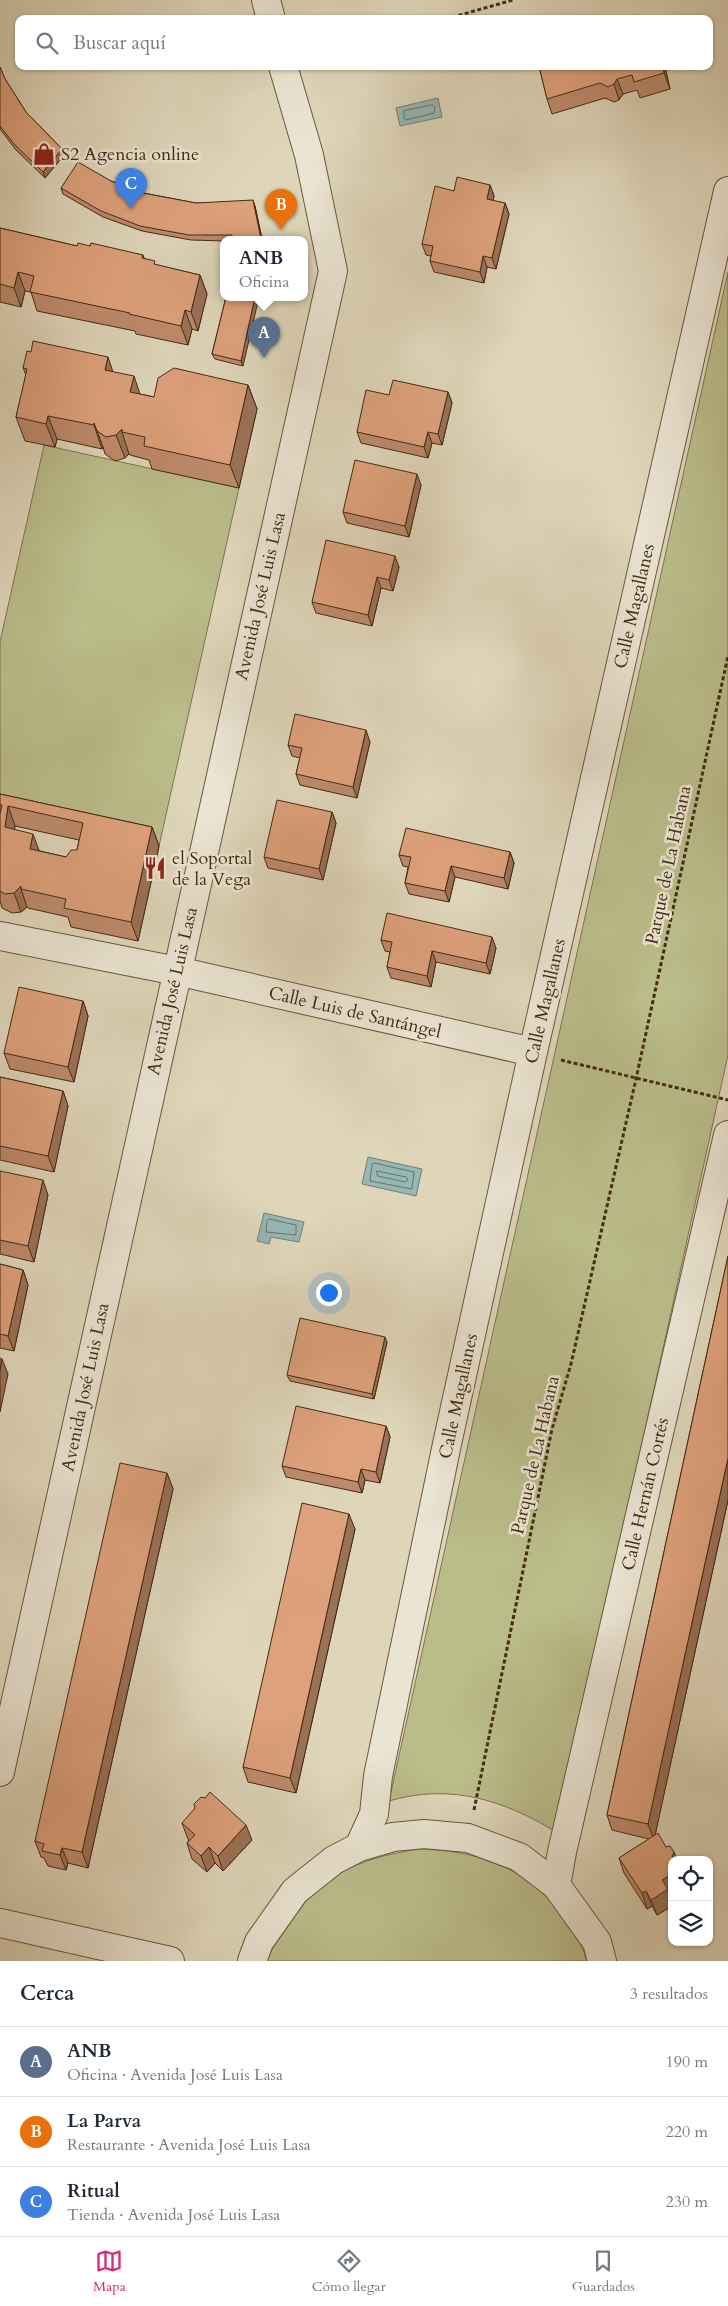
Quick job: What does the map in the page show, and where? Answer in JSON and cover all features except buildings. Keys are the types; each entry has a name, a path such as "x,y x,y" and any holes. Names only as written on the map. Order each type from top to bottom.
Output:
{"street":[{"path":"266,0 270,15"},
{"name":"Avenida José Luis Lasa","path":"0,1772 333,272 309,155 284,70"},
{"name":"Calle Magallanes","path":"359,1847 374,1814 378,1776 445,1454 533,1052 728,191"},
{"name":"Calle Luis de Santángel","path":"0,936 177,971 533,1052"},
{"name":"Calle Hernán Cortés","path":"547,1879 562,1852 728,1135"},
{"path":"374,1814 393,1837"},
{"path":"252,1961 259,1942 295,1891 334,1860 359,1847 393,1837 424,1834 468,1838 519,1857 547,1879 597,1942 602,1961"},
{"path":"0,1923 170,1961"}],"path":[{"path":"460,15 513,0"},
{"name":"Parque de La Habana","path":"468,1838 552,1429 571,1364 636,1079 728,656"},
{"path":"533,1052 636,1079 728,1100"}],"green space":[{"path":"728,272 728,1055 556,1832 517,1811 496,1803 455,1794 412,1796 389,1801"},
{"path":"44,445 239,488 159,846 0,811 0,642"},
{"path":"420,1849 452,1852 476,1857 501,1865 518,1874 533,1885 560,1912 580,1944 587,1961 266,1961 294,1915 309,1897 326,1882 346,1870 367,1861"}],"water":[{"path":"438,98 442,117 400,126 396,108"},
{"path":"368,1157 422,1169 416,1196 362,1184"},
{"path":"264,1213 304,1222 299,1242 271,1237 269,1244 257,1241"}],"place":[{"name":"S2 Agencia online","path":"44,154"},
{"name":"Ritual","path":"131,209"},
{"name":"La Parva","path":"281,230"},
{"name":"ANB","path":"264,358"},
{"name":"el Soportal de la Vega","path":"155,868"}]}
